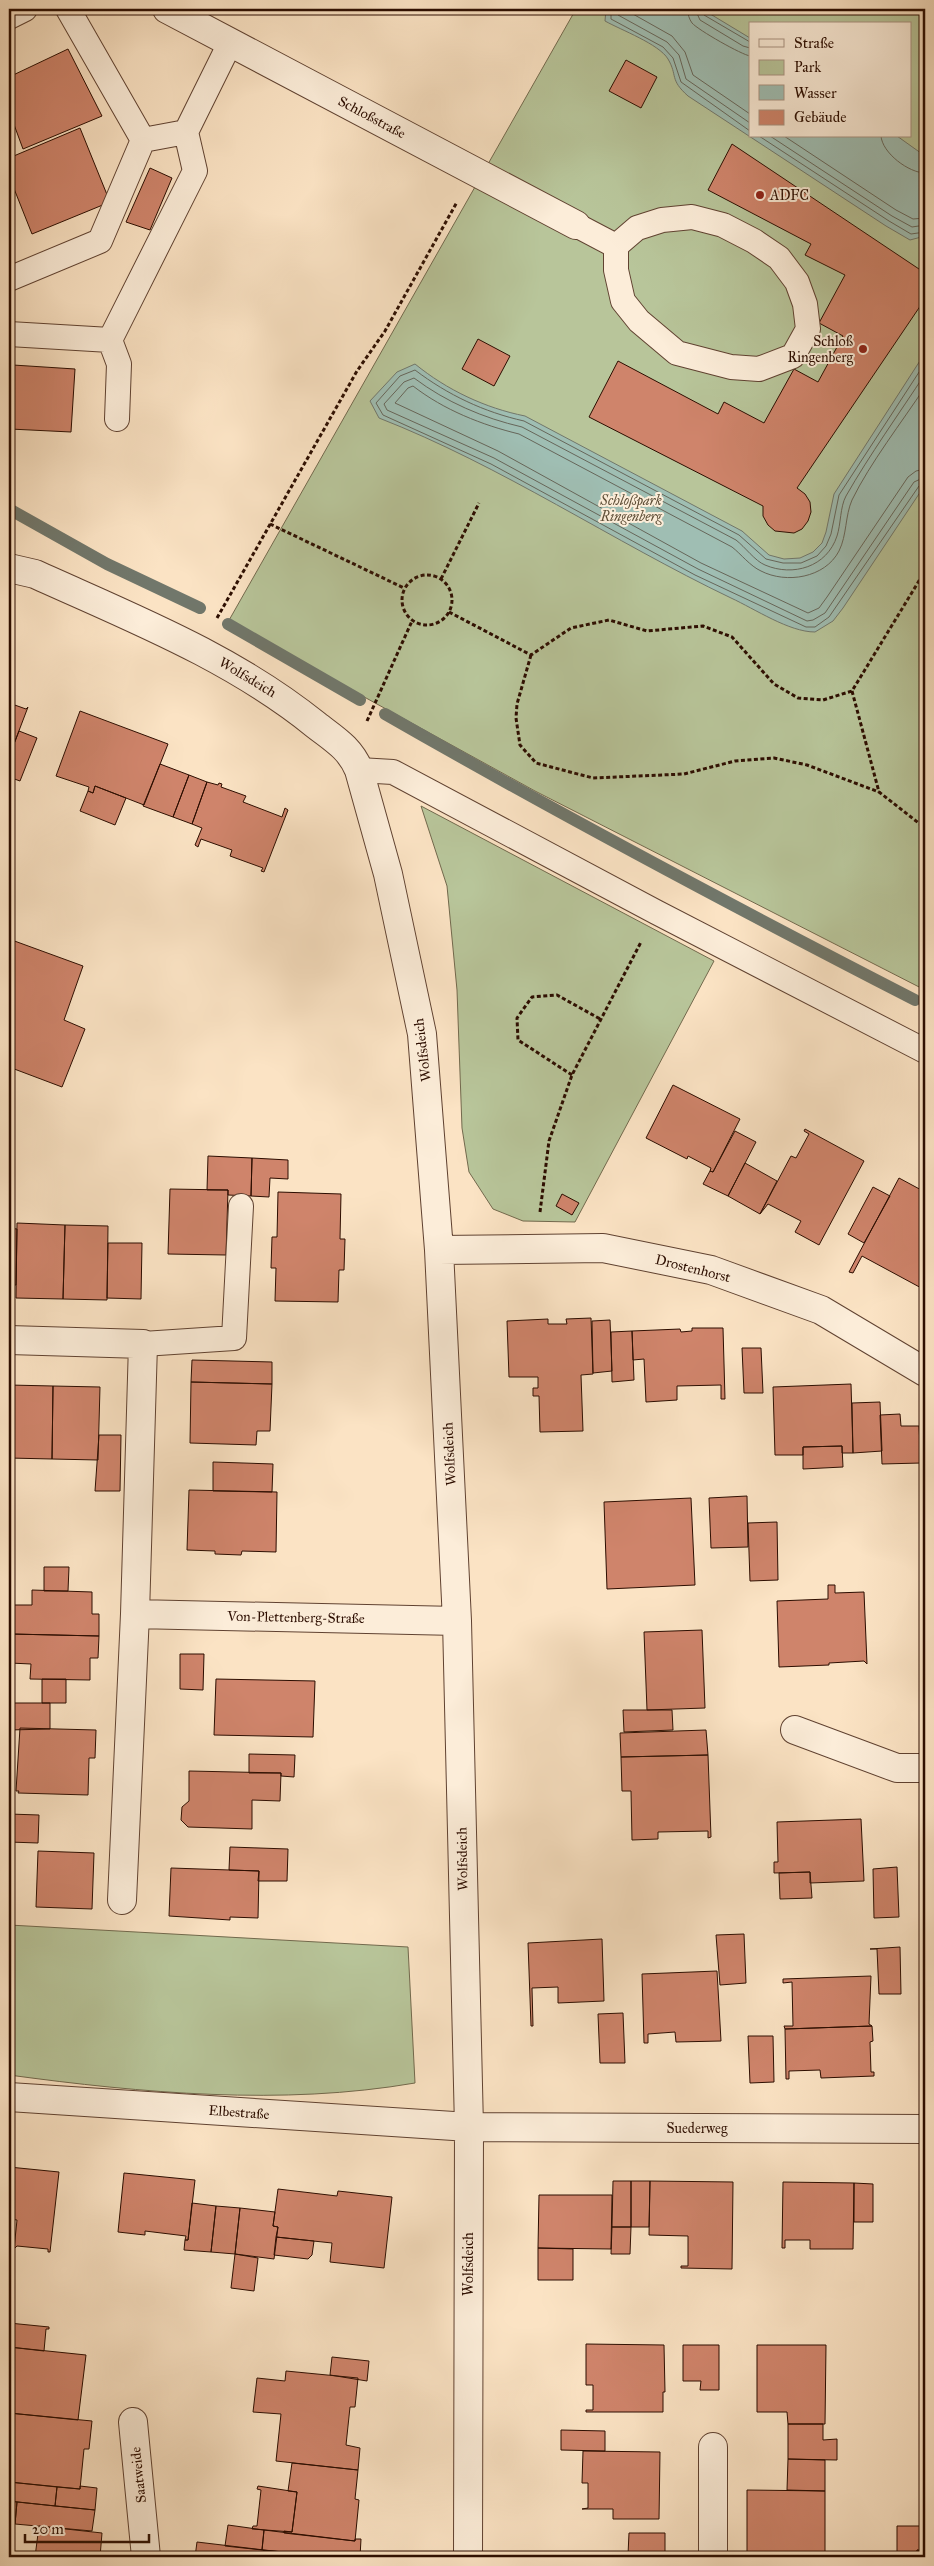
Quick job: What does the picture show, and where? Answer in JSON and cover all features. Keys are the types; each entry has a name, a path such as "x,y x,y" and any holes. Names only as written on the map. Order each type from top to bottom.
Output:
{"street":[{"name":"Schloßstraße","path":"167,9 576,225"},
{"name":"Wolfsdeich","path":"9,568 35,574 199,648 283,698 356,762 388,874 422,1034 439,1250 457,1621 469,2127 468,2557"},
{"name":"Drostenhorst","path":"439,1250 603,1248 711,1270 821,1310 925,1372"},
{"path":"9,1340 143,1344 135,1614 122,1900"},
{"name":"Von-Plettenberg-Straße","path":"135,1614 457,1621"},
{"path":"795,1730 897,1768 925,1768"},
{"name":"Elbestraße","path":"9,2097 469,2127"},
{"name":"Suederweg","path":"469,2127 925,2129"},
{"name":"Saatweide","path":"133,2422 146,2557"},
{"path":"713,2447 713,2557"}],"lane":[{"path":"9,17 24,9"},
{"path":"68,9 143,140"},
{"path":"117,419 119,364 110,340 195,171 186,132 230,43"},
{"path":"143,140 186,132"},
{"path":"9,279 100,241 143,140"},
{"path":"692,217 722,225 754,241 779,258 797,282 805,304 808,329 793,356 758,369 731,367 677,353 639,321 623,301 616,270 616,246 637,228 662,220 692,217"},
{"path":"576,225 616,246"},
{"path":"9,334 110,340"},
{"path":"356,762 393,772 656,912 925,1051"},
{"path":"143,1344 234,1338 241,1206"}],"path":[{"path":"199,648 357,371 385,331 474,170"},
{"path":"441,579 479,503"},
{"path":"270,524 404,588"},
{"path":"925,571 852,691 823,700 798,698 774,684 732,637 703,626 647,631 609,620 571,628 531,655 517,704 516,718 520,745 536,763 593,778 684,774 735,761 774,758 807,765 879,792 925,828"},
{"path":"425,575 441,579 446,584 452,597 449,612 444,619 428,626 412,621 403,609 401,602 404,588 410,581 425,575"},
{"path":"449,612 531,655"},
{"path":"356,762 412,621"},
{"path":"852,691 879,792"},
{"path":"536,1248 549,1141 572,1076 656,912"},
{"path":"572,1076 518,1040 517,1018 532,997 557,995 602,1020"}],"green space":[{"name":"Schloßpark Ringenberg","path":"576,9 925,9 925,990 535,791 228,622"},
{"path":"421,806 714,961 575,1222 523,1221 493,1209 469,1172 462,1128 457,990 447,886"},
{"path":"9,1925 408,1947 415,2083 365,2090 314,2094 212,2094 161,2092 9,2075"}],"water":[{"path":"606,9 702,9 749,37 749,136 688,96 678,85 668,59 657,48 605,21"},
{"path":"752,138 900,138 925,156 925,236 910,240"},
{"path":"925,353 925,485 843,608 833,621 815,632 794,628 772,619 643,553 469,458 379,418 370,401 397,372 415,364 453,390 481,403 525,416 742,531 769,555 784,559 800,558 813,552 822,543 834,494"}],"building":[{"path":"68,49 102,116 23,149 9,111 9,77"},
{"path":"626,60 657,77 641,108 609,91"},
{"path":"80,128 110,202 32,234 9,176 9,158"},
{"name":"Schloß Ringenberg","path":"732,144 919,269 925,261 925,299 797,488 805,494 810,502 811,512 808,521 802,529 794,533 775,531 768,525 763,516 763,506 589,417 618,361 718,414 724,402 764,423 794,369 818,382 843,336 819,323 845,275 805,255 811,244 708,190"},
{"path":"150,168 172,178 150,230 126,222"},
{"path":"478,339 510,356 494,386 462,369"},
{"path":"13,365 75,369 71,432 10,429"},
{"path":"9,389 12,389 10,441 9,441"},
{"path":"9,703 26,709 28,707 9,757"},
{"path":"80,711 168,744 144,805 95,786 93,793 88,791 89,787 56,776"},
{"path":"19,731 37,738 20,781 9,777 9,757"},
{"path":"160,764 189,775 173,817 143,806"},
{"path":"189,775 207,782 192,824 173,817"},
{"path":"207,782 218,785 219,783 222,784 221,787 246,796 243,802 282,817 285,808 288,810 264,872 261,871 263,868 230,856 232,850 201,839 198,847 195,845 202,828 192,824"},
{"path":"95,786 126,798 115,825 80,811 88,791 93,793"},
{"path":"9,939 83,966 64,1020 85,1029 62,1087 9,1067 13,1053 9,1051"},
{"path":"673,1085 740,1119 713,1172 710,1171 711,1168 688,1156 687,1159 646,1138"},
{"path":"805,1129 864,1161 819,1245 795,1232 801,1221 768,1204 760,1214 791,1156 796,1158 809,1134 804,1131"},
{"path":"735,1131 756,1142 728,1196 703,1184 710,1171 713,1172"},
{"path":"208,1156 252,1158 251,1196 228,1195 228,1190 207,1190"},
{"path":"252,1158 288,1160 288,1179 270,1178 269,1197 251,1196"},
{"path":"745,1163 777,1181 760,1214 728,1196"},
{"path":"899,1178 925,1192 925,1290 862,1256 853,1273 849,1272"},
{"path":"873,1187 890,1196 864,1243 848,1234"},
{"path":"170,1189 228,1190 226,1255 168,1254"},
{"path":"278,1192 341,1194 340,1239 345,1239 344,1270 339,1270 338,1302 275,1301 276,1268 271,1268 272,1237 277,1237"},
{"path":"562,1194 579,1203 572,1215 556,1206"},
{"path":"17,1223 65,1225 63,1299 16,1298"},
{"path":"65,1225 108,1226 107,1300 63,1299"},
{"path":"9,1228 17,1229 16,1285 9,1285"},
{"path":"108,1243 142,1243 141,1299 107,1298"},
{"path":"591,1318 593,1374 581,1375 583,1431 540,1432 539,1396 533,1396 533,1388 538,1388 538,1377 509,1377 507,1321 548,1319 548,1324 567,1324 566,1319"},
{"path":"610,1320 612,1371 593,1373 592,1321"},
{"path":"692,1328 723,1328 725,1399 721,1399 721,1385 677,1386 677,1400 646,1402 644,1359 633,1360 632,1331 680,1329 681,1332 692,1331"},
{"path":"632,1331 634,1380 612,1382 611,1332"},
{"path":"742,1348 761,1348 763,1393 744,1393"},
{"path":"192,1360 272,1362 272,1384 191,1382"},
{"path":"191,1382 272,1384 270,1431 257,1431 256,1445 190,1443"},
{"path":"851,1384 853,1453 842,1453 842,1446 803,1447 803,1455 775,1455 773,1387"},
{"path":"9,1385 53,1386 52,1459 9,1458"},
{"path":"53,1386 100,1387 98,1460 52,1459"},
{"path":"880,1402 882,1451 853,1453 852,1403"},
{"path":"900,1414 901,1426 919,1426 921,1463 882,1464 880,1415"},
{"path":"99,1435 121,1435 120,1491 95,1491"},
{"path":"842,1446 843,1467 803,1469 803,1447"},
{"path":"213,1462 273,1464 272,1492 213,1491"},
{"path":"189,1490 277,1492 276,1552 242,1551 241,1555 215,1554 215,1551 187,1550"},
{"path":"747,1496 748,1547 711,1548 709,1498"},
{"path":"691,1498 695,1585 607,1589 604,1502"},
{"path":"777,1522 778,1580 750,1581 748,1523"},
{"path":"44,1567 69,1567 68,1591 44,1591"},
{"path":"828,1585 835,1585 835,1593 864,1592 867,1664 864,1661 829,1663 829,1665 779,1667 777,1601 828,1599"},
{"path":"32,1590 92,1592 92,1614 99,1614 99,1636 11,1634 11,1605 32,1605"},
{"path":"702,1630 705,1708 647,1710 644,1632"},
{"path":"11,1634 99,1636 98,1658 90,1658 90,1680 30,1679 31,1664 10,1663"},
{"path":"180,1654 204,1654 203,1690 180,1689"},
{"path":"42,1679 66,1679 66,1703 42,1703"},
{"path":"216,1679 315,1681 313,1737 214,1735"},
{"path":"9,1703 50,1703 50,1729 9,1730"},
{"path":"623,1710 672,1710 673,1730 624,1732"},
{"path":"922,1719 925,1719 925,1743 923,1744"},
{"path":"20,1728 96,1730 95,1758 89,1758 88,1795 18,1793 19,1791 16,1791"},
{"path":"706,1730 708,1755 621,1757 620,1733"},
{"path":"249,1754 295,1755 294,1777 281,1776 281,1773 249,1773"},
{"path":"708,1755 711,1837 708,1838 708,1831 658,1832 658,1839 632,1840 631,1791 622,1791 621,1757"},
{"path":"189,1771 281,1773 280,1801 252,1800 252,1829 188,1827 181,1820 182,1807 189,1801"},
{"path":"9,1814 39,1815 38,1843 9,1842"},
{"path":"861,1819 864,1881 810,1883 810,1872 774,1873 774,1862 778,1862 777,1822"},
{"path":"230,1847 288,1849 287,1881 258,1881 259,1871 229,1870"},
{"path":"38,1851 94,1853 92,1909 36,1907"},
{"path":"897,1867 899,1917 874,1918 873,1869"},
{"path":"171,1868 259,1871 258,1918 230,1917 230,1920 169,1916"},
{"path":"810,1872 812,1898 780,1899 779,1873"},
{"path":"744,1934 746,1983 720,1985 716,1935"},
{"path":"602,1939 604,2001 558,2003 558,1987 532,1988 533,2026 531,2026 528,1943"},
{"path":"900,1947 901,1994 879,1994 877,1949 870,1949"},
{"path":"717,1971 721,2041 676,2042 675,2032 648,2034 648,2043 644,2043 642,1974"},
{"path":"871,1976 869,2024 872,2026 785,2029 784,2026 793,2026 792,1982 783,1983 783,1979"},
{"path":"623,2013 625,2063 600,2063 598,2014"},
{"path":"872,2026 873,2041 870,2042 871,2072 874,2072 874,2076 821,2078 820,2070 789,2071 789,2079 786,2079 785,2029"},
{"path":"748,2036 773,2036 774,2082 750,2083"},
{"path":"9,2167 59,2172 50,2252 48,2252 48,2249 17,2246 14,2249 17,2220 9,2219"},
{"path":"124,2173 195,2180 188,2240 185,2240 186,2236 145,2231 145,2235 118,2232"},
{"path":"613,2181 631,2181 631,2227 612,2227"},
{"path":"631,2181 650,2181 649,2227 631,2227"},
{"path":"650,2181 733,2182 732,2269 681,2268 681,2266 688,2266 688,2236 649,2235"},
{"path":"783,2182 854,2183 853,2249 810,2249 810,2240 785,2240 785,2248 782,2248"},
{"path":"854,2183 873,2184 873,2222 854,2222"},
{"path":"278,2189 337,2196 338,2191 392,2197 384,2268 330,2262 332,2243 276,2237 278,2227 273,2226"},
{"path":"539,2195 612,2195 611,2249 538,2248"},
{"path":"192,2203 216,2206 211,2252 184,2250 185,2240 188,2240"},
{"path":"216,2206 240,2208 235,2254 211,2252"},
{"path":"240,2208 275,2212 273,2226 278,2227 274,2259 235,2254"},
{"path":"612,2227 631,2227 630,2254 611,2254"},
{"path":"276,2237 314,2241 312,2255 308,2259 274,2255"},
{"path":"538,2248 573,2249 573,2280 538,2280"},
{"path":"235,2254 258,2258 254,2291 231,2288"},
{"path":"9,2323 49,2327 49,2329 46,2329 44,2351 9,2347"},
{"path":"586,2344 664,2345 665,2392 663,2392 663,2412 586,2412 586,2410 593,2410 593,2385 586,2385"},
{"path":"683,2345 719,2345 719,2390 700,2390 701,2381 683,2381"},
{"path":"757,2345 826,2345 825,2424 788,2424 787,2412 757,2412"},
{"path":"9,2347 86,2355 78,2420 9,2413"},
{"path":"332,2357 369,2361 367,2381 330,2375"},
{"path":"286,2371 358,2378 355,2407 350,2407 346,2445 360,2448 358,2470 276,2461 281,2414 253,2412 257,2378 285,2381"},
{"path":"9,2413 92,2421 89,2449 84,2449 80,2489 9,2482 11,2452"},
{"path":"788,2424 823,2424 823,2440 837,2439 837,2460 788,2459"},
{"path":"561,2430 605,2431 605,2451 561,2450"},
{"path":"583,2451 660,2452 659,2519 613,2519 613,2509 582,2509 588,2508 588,2483 582,2483"},
{"path":"788,2459 825,2460 825,2491 787,2490"},
{"path":"292,2463 358,2470 355,2499 359,2500 355,2541 284,2533 284,2531 292,2532 297,2492 288,2491"},
{"path":"9,2482 57,2487 55,2506 9,2501"},
{"path":"80,2486 97,2488 95,2510 55,2506 57,2487 80,2489"},
{"path":"258,2486 297,2492 292,2532 252,2529 253,2526 257,2526 261,2490 257,2489"},
{"path":"747,2490 825,2491 825,2557 747,2557"},
{"path":"9,2501 17,2502 15,2524 9,2524"},
{"path":"17,2502 95,2510 92,2531 15,2524"},
{"path":"228,2525 264,2530 262,2550 225,2546"},
{"path":"39,2526 102,2533 100,2557 35,2557"},
{"path":"897,2526 925,2526 925,2551 917,2550 917,2557 897,2557"},
{"path":"264,2530 355,2541 355,2539 361,2539 360,2557 333,2557 262,2550"},
{"path":"629,2533 665,2533 665,2555 628,2555"},
{"path":"197,2542 264,2550 263,2557 195,2557"},
{"path":"264,2550 333,2557 263,2557"},
{"path":"917,2550 925,2551 925,2557 917,2557"},
{"path":"610,2555 665,2555 665,2557 610,2557"}],"waterway":[{"path":"9,509 107,564 200,608"},
{"path":"228,624 360,700"},
{"path":"385,714 648,860 915,1000"}],"place":[{"name":"ADFC","path":"760,195"},
{"name":"Schloß Ringenberg","path":"863,349"}]}
